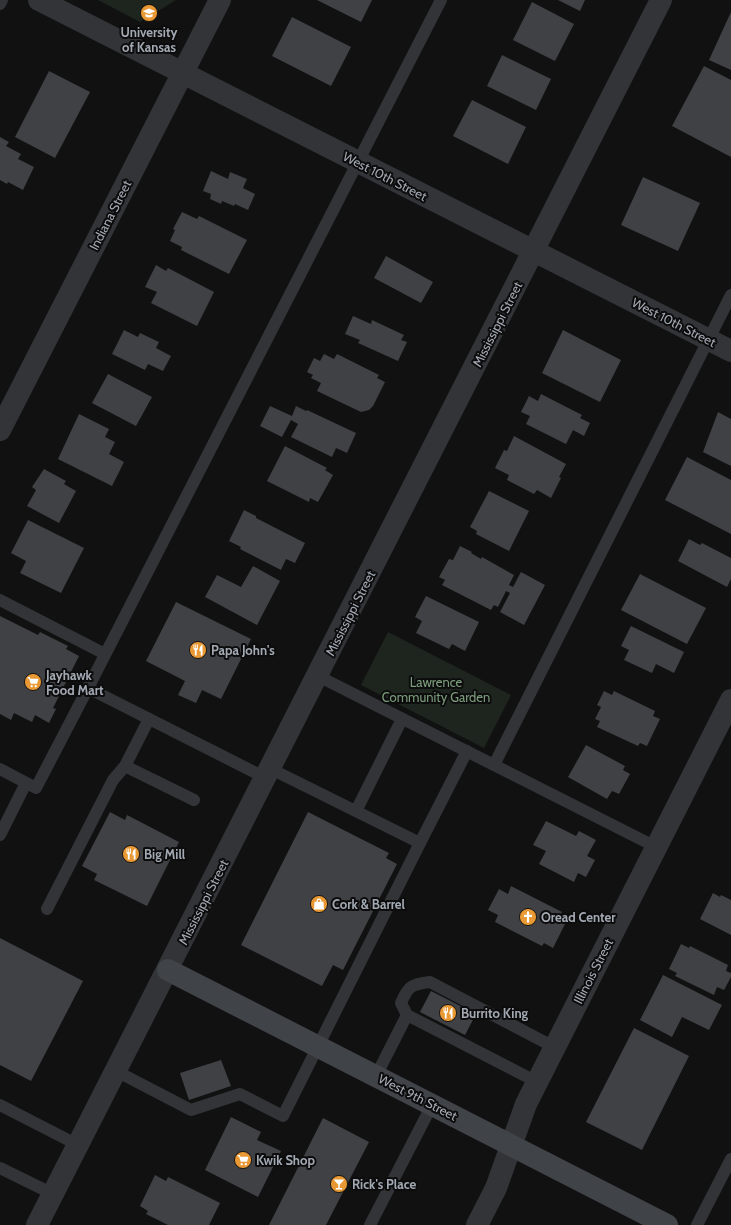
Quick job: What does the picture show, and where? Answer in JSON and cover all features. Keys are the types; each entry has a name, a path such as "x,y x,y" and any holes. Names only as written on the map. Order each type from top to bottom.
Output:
{"main road":[{"name":"West 9th Street","path":"168,970 667,1225"}],"street":[{"name":"West 10th Street","path":"40,0 731,351"},
{"name":"Indiana Street","path":"0,430 220,0"},
{"name":"Mississippi Street","path":"37,1225 662,0"},
{"name":"Illinois Street","path":"477,1225 496,1188 526,1104 731,700"}],"lane":[{"path":"0,4 2,0"},
{"path":"0,769 36,788 441,0"},
{"path":"494,765 731,295"},
{"path":"0,600 105,654"},
{"path":"318,676 656,847"},
{"path":"88,688 149,719 356,811 420,843"},
{"path":"47,909 112,780 125,766 149,719"},
{"path":"356,811 402,719"},
{"path":"116,1072 191,1110 240,1094 283,1116 467,751"},
{"path":"125,766 194,800"},
{"path":"0,835 26,783"},
{"path":"537,1082 407,1015 401,1003 406,991 417,984 430,982 554,1047"},
{"path":"376,1076 407,1015"},
{"path":"0,1104 78,1145"},
{"path":"370,1225 432,1105"},
{"path":"697,1225 731,1158"},
{"path":"0,1168 53,1194"}],"green space":[{"path":"98,0 176,0 140,22"},
{"name":"Lawrence Community Garden","path":"388,632 511,695 484,748 361,685"}],"building":[{"path":"317,0 372,0 361,22"},
{"path":"558,0 585,0 580,11"},
{"path":"532,2 574,24 555,61 513,40"},
{"path":"731,12 731,70 709,60"},
{"path":"292,17 351,47 331,86 272,56"},
{"path":"502,55 551,79 536,110 487,86"},
{"path":"704,66 731,80 731,157 672,126"},
{"path":"49,71 90,92 55,158 15,137"},
{"path":"472,100 526,127 508,164 453,136"},
{"path":"0,137 9,142 6,146 21,154 18,159 34,167 23,190 8,182 7,184 0,180"},
{"path":"211,171 228,179 230,172 247,179 243,188 255,194 248,210 235,204 234,206 222,201 221,204 210,199 211,194 203,191"},
{"path":"643,177 700,203 678,251 621,225"},
{"path":"182,212 197,219 199,216 247,240 229,274 181,250 182,247 170,241 175,230 173,229"},
{"path":"386,256 433,282 421,303 374,278"},
{"path":"156,265 166,271 168,268 214,292 197,326 151,303 157,292 145,287"},
{"path":"353,316 371,324 372,320 404,335 401,340 407,342 398,361 358,343 360,340 345,334"},
{"path":"124,330 138,337 140,333 159,342 156,348 171,356 163,371 148,364 145,370 112,354"},
{"path":"563,330 621,360 600,402 542,373"},
{"path":"324,354 334,359 337,354 379,375 377,378 385,382 373,406 369,410 361,412 317,391 321,383 311,378 313,375 307,372 314,358 320,361"},
{"path":"108,374 152,397 136,426 92,403"},
{"path":"541,394 582,415 580,418 590,423 584,436 573,430 566,444 526,424 530,416 521,412 529,396 538,401"},
{"path":"270,406 292,416 296,406 356,433 347,453 336,448 332,457 291,437 298,424 291,420 282,437 260,426"},
{"path":"718,412 731,419 731,466 703,452"},
{"path":"79,414 109,429 105,437 115,442 109,454 124,462 112,486 58,459"},
{"path":"514,436 566,464 551,498 537,490 534,494 507,480 509,475 495,468 504,450 507,451"},
{"path":"285,446 327,468 325,470 333,475 318,502 310,498 309,502 267,481"},
{"path":"687,457 731,480 731,534 665,500"},
{"path":"44,469 66,481 64,484 76,491 59,523 27,506 36,490 32,487"},
{"path":"489,491 529,511 509,551 476,534 477,531 470,527"},
{"path":"244,510 256,516 256,518 305,543 295,563 286,559 281,570 240,549 241,547 229,541"},
{"path":"28,520 84,548 61,593 20,573 26,561 11,553"},
{"path":"689,539 700,545 702,543 731,558 731,579 727,587 678,561"},
{"path":"460,546 472,552 471,553 481,559 482,557 514,575 509,585 513,587 521,572 545,585 524,625 500,612 510,593 506,591 498,607 494,605 491,610 442,585 445,580 439,577 449,559 453,560"},
{"path":"253,566 280,581 257,625 205,597 217,575 241,587"},
{"path":"640,574 706,608 687,644 621,610"},
{"path":"426,596 479,622 465,651 452,644 449,649 416,633 422,621 415,617"},
{"name":"Papa John's","path":"176,602 251,639 221,699 202,690 196,703 178,695 185,681 146,661"},
{"name":"Jayhawk Food Mart","path":"0,616 38,635 40,632 68,646 66,649 79,656 53,708 56,709 49,723 35,715 32,722 14,713 11,720 0,714"},
{"path":"631,626 684,652 674,673 656,664 652,673 624,660 629,650 621,646"},
{"path":"604,691 612,695 614,691 655,711 653,716 660,719 647,746 640,743 638,746 597,727 600,721 595,719 601,707 597,705"},
{"path":"586,745 625,766 623,770 630,774 619,794 612,791 607,799 568,777"},
{"name":"Big Mill","path":"110,812 125,820 127,815 179,842 147,906 94,880 97,874 82,866"},
{"name":"Cork & Barrel","path":"308,812 389,853 386,858 397,864 343,970 333,965 322,986 241,945"},
{"path":"546,821 576,836 579,831 596,840 587,856 595,860 586,877 578,873 574,882 539,864 546,851 533,845"},
{"name":"Oread Center","path":"511,886 562,912 558,919 566,922 553,948 544,943 542,946 495,922 498,915 488,910 499,889 508,894"},
{"path":"713,893 731,900 731,935 700,919"},
{"path":"0,938 83,981 31,1081 0,1065"},
{"path":"681,944 689,948 690,946 728,965 726,971 731,973 731,977 724,990 717,987 714,995 675,976 677,973 669,969"},
{"path":"663,975 722,1005 709,1030 682,1017 672,1037 640,1020"},
{"name":"Burrito King","path":"431,991 476,1014 465,1035 420,1012"},
{"path":"634,1028 689,1056 642,1150 586,1122"},
{"path":"221,1060 231,1086 189,1100 180,1073"},
{"name":"Kwik Shop","path":"231,1117 261,1132 257,1140 281,1151 258,1197 205,1170"},
{"path":"323,1118 369,1142 326,1225 269,1225"},
{"path":"155,1175 166,1181 168,1177 220,1203 209,1225 168,1225 146,1214 148,1211 140,1206"}],"place":[{"name":"University of Kansas","path":"149,13"},
{"name":"Papa John's","path":"198,650"},
{"name":"Jayhawk Food Mart","path":"33,682"},
{"name":"Big Mill","path":"131,854"},
{"name":"Cork & Barrel","path":"319,904"},
{"name":"Oread Center","path":"528,917"},
{"name":"Burrito King","path":"448,1013"},
{"name":"Kwik Shop","path":"243,1160"},
{"name":"Rick's Place","path":"339,1184"}]}
